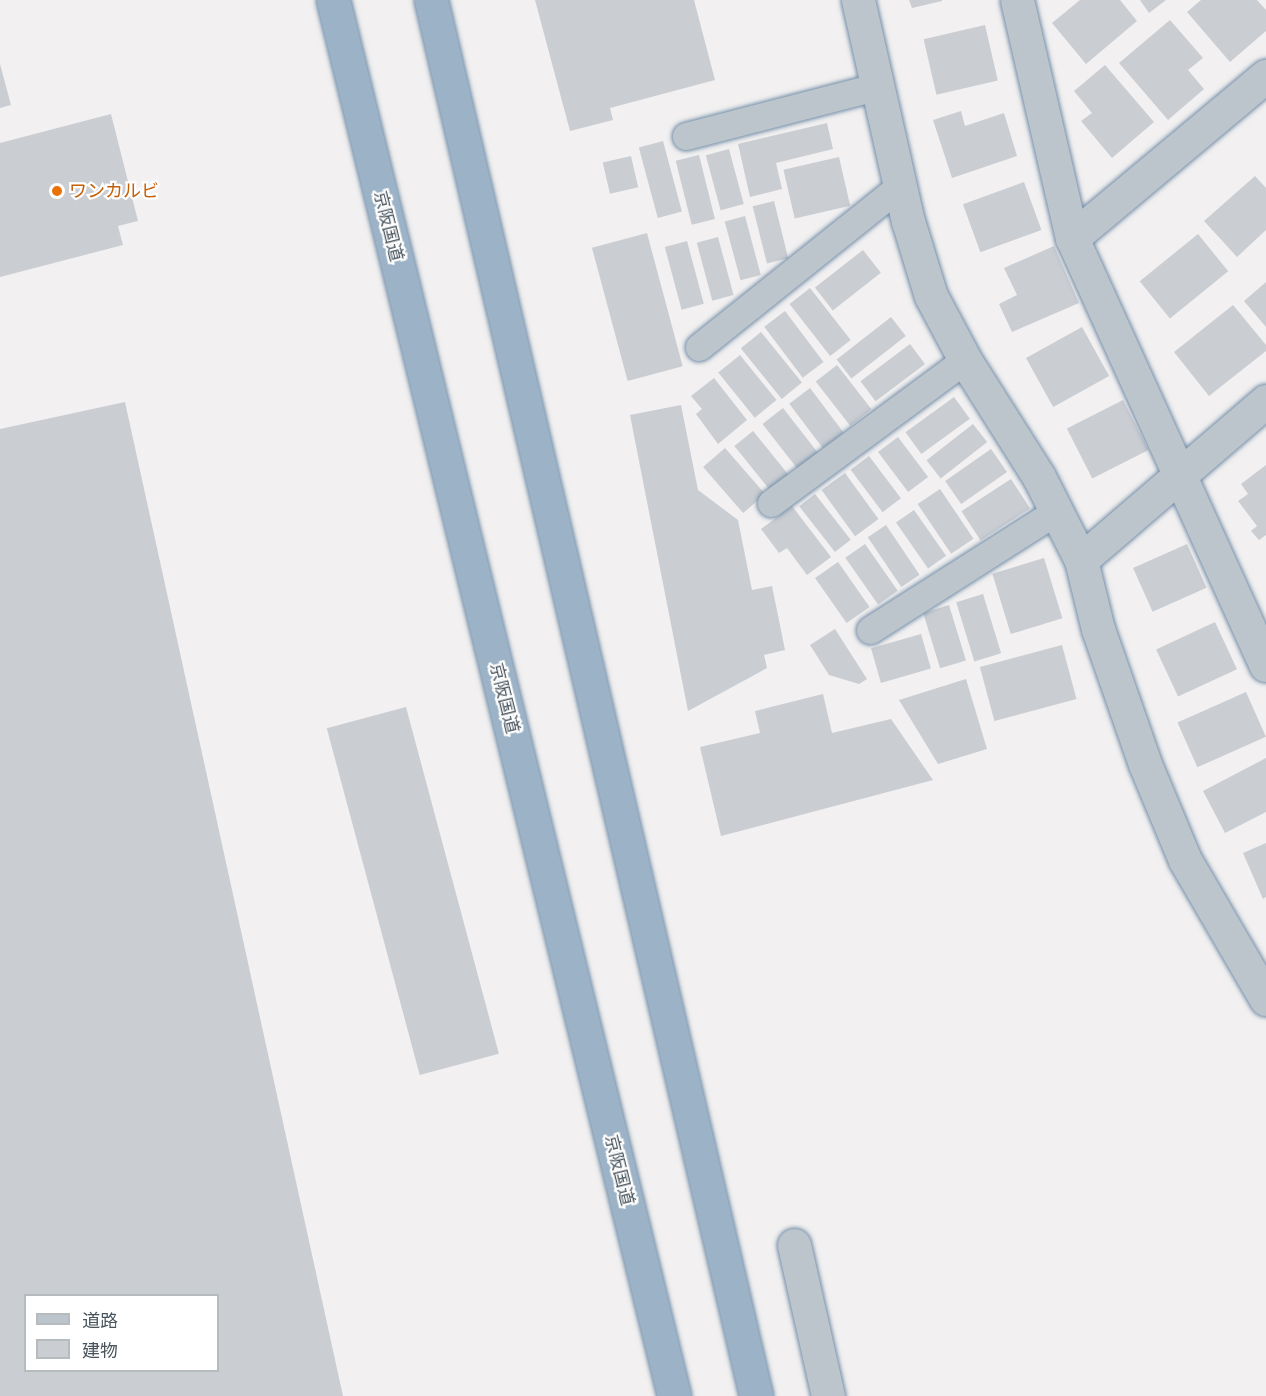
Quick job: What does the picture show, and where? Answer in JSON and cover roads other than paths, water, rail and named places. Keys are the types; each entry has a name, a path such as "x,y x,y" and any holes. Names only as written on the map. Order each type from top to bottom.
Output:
{"highway":[{"name":"京阪国道","path":"333,0 674,1396"},
{"path":"431,0 756,1396"}],"street":[{"path":"858,0 875,87 899,187 931,296 965,360 1057,511 1081,560 1098,629 1167,817 1221,927 1266,999"},
{"path":"1017,0 1072,238 1266,665"},
{"path":"1072,238 1266,76"},
{"path":"1081,560 1266,401"},
{"path":"794,1245 828,1396"}],"lane":[{"path":"686,135 875,87"},
{"path":"699,347 899,187"},
{"path":"771,503 965,360"},
{"path":"870,630 1057,511"}],"place":[{"name":"ワンカルビ","path":"57,191"}]}
